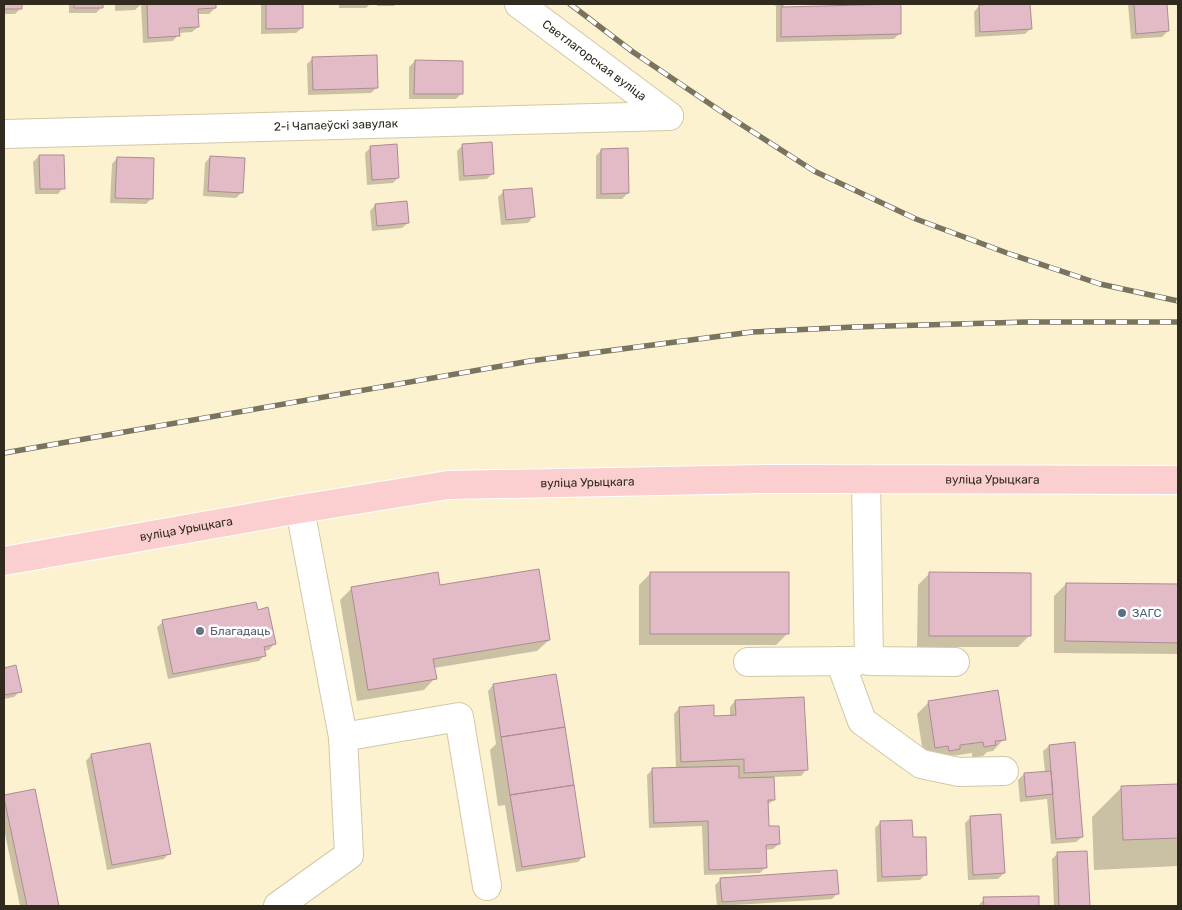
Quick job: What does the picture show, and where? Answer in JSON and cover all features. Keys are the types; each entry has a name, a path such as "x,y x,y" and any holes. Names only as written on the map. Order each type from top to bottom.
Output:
{"main road":[{"name":"вуліца Урыцкага","path":"4,561 448,485 759,479 1178,480"}],"street":[{"name":"Светлагорская вуліца","path":"519,4 669,116"},
{"name":"2-і Чапаеўскі завулак","path":"4,134 669,116"},
{"path":"866,479 869,661"},
{"path":"278,906 349,855 343,737 300,509"},
{"path":"840,661 862,721 921,764 959,772 1004,771"},
{"path":"748,662 956,662"},
{"path":"343,737 459,717 487,886"}],"building":[{"path":"4,4 22,4 22,9 4,9"},
{"path":"74,4 103,4 103,8 74,8"},
{"path":"147,4 216,4 216,8 198,9 199,27 179,28 180,36 148,38"},
{"path":"266,4 303,4 303,28 266,29"},
{"path":"781,4 784,4 782,7 901,4 901,34 781,37"},
{"path":"1030,4 1032,29 980,32 979,5"},
{"path":"1134,4 1167,4 1169,31 1136,34"},
{"path":"377,55 378,88 313,90 312,57"},
{"path":"415,60 463,61 463,94 414,94"},
{"path":"492,142 494,174 464,176 462,144"},
{"path":"397,144 399,178 372,180 370,146"},
{"path":"628,148 629,193 601,194 601,149"},
{"path":"39,155 64,155 65,189 40,189"},
{"path":"210,156 245,158 243,193 208,191"},
{"path":"117,157 154,158 153,199 115,198"},
{"path":"532,188 535,217 506,220 503,190"},
{"path":"407,201 409,223 377,226 375,204"},
{"path":"539,569 550,640 433,659 437,679 368,690 351,587 438,572 440,585"},
{"path":"650,572 789,572 789,634 650,634"},
{"path":"929,572 1031,573 1031,636 929,636"},
{"name":"ЗАГС","path":"1066,583 1178,584 1178,643 1065,641"},
{"path":"256,602 258,610 268,607 276,644 264,647 266,656 173,674 162,620"},
{"path":"16,665 22,692 4,695 4,668"},
{"path":"556,674 565,727 501,737 493,684"},
{"path":"998,690 1006,740 995,741 996,745 984,747 983,742 960,745 960,749 949,751 948,746 935,748 928,701"},
{"path":"804,697 808,770 744,773 744,759 681,762 679,707 714,705 714,716 736,715 735,700"},
{"path":"565,727 574,785 510,795 501,737"},
{"path":"1075,742 1083,837 1056,839 1049,745"},
{"path":"150,743 171,854 112,865 91,754"},
{"path":"739,766 739,778 774,777 775,800 768,800 769,826 779,826 780,844 766,845 767,868 709,870 708,821 654,823 652,768"},
{"path":"1051,771 1053,794 1026,797 1024,773"},
{"path":"1178,784 1178,838 1123,840 1121,786"},
{"path":"574,785 585,857 522,867 510,795"},
{"path":"35,789 59,906 27,906 4,798 4,795"},
{"path":"1001,814 1005,873 973,875 970,816"},
{"path":"912,820 913,837 926,837 927,875 882,877 880,821"},
{"path":"1087,851 1090,906 1059,906 1057,852"},
{"path":"837,870 839,894 722,902 720,878"},
{"path":"1039,896 1039,906 984,906 983,897"}],"railway":[{"path":"570,4 633,52 814,171 916,219 1007,253 1100,284 1178,301"},
{"path":"4,453 530,361 752,332 1029,322 1178,322"}],"place":[{"name":"ЗАГС","path":"1122,613"},
{"name":"Благадаць","path":"200,631"}]}
